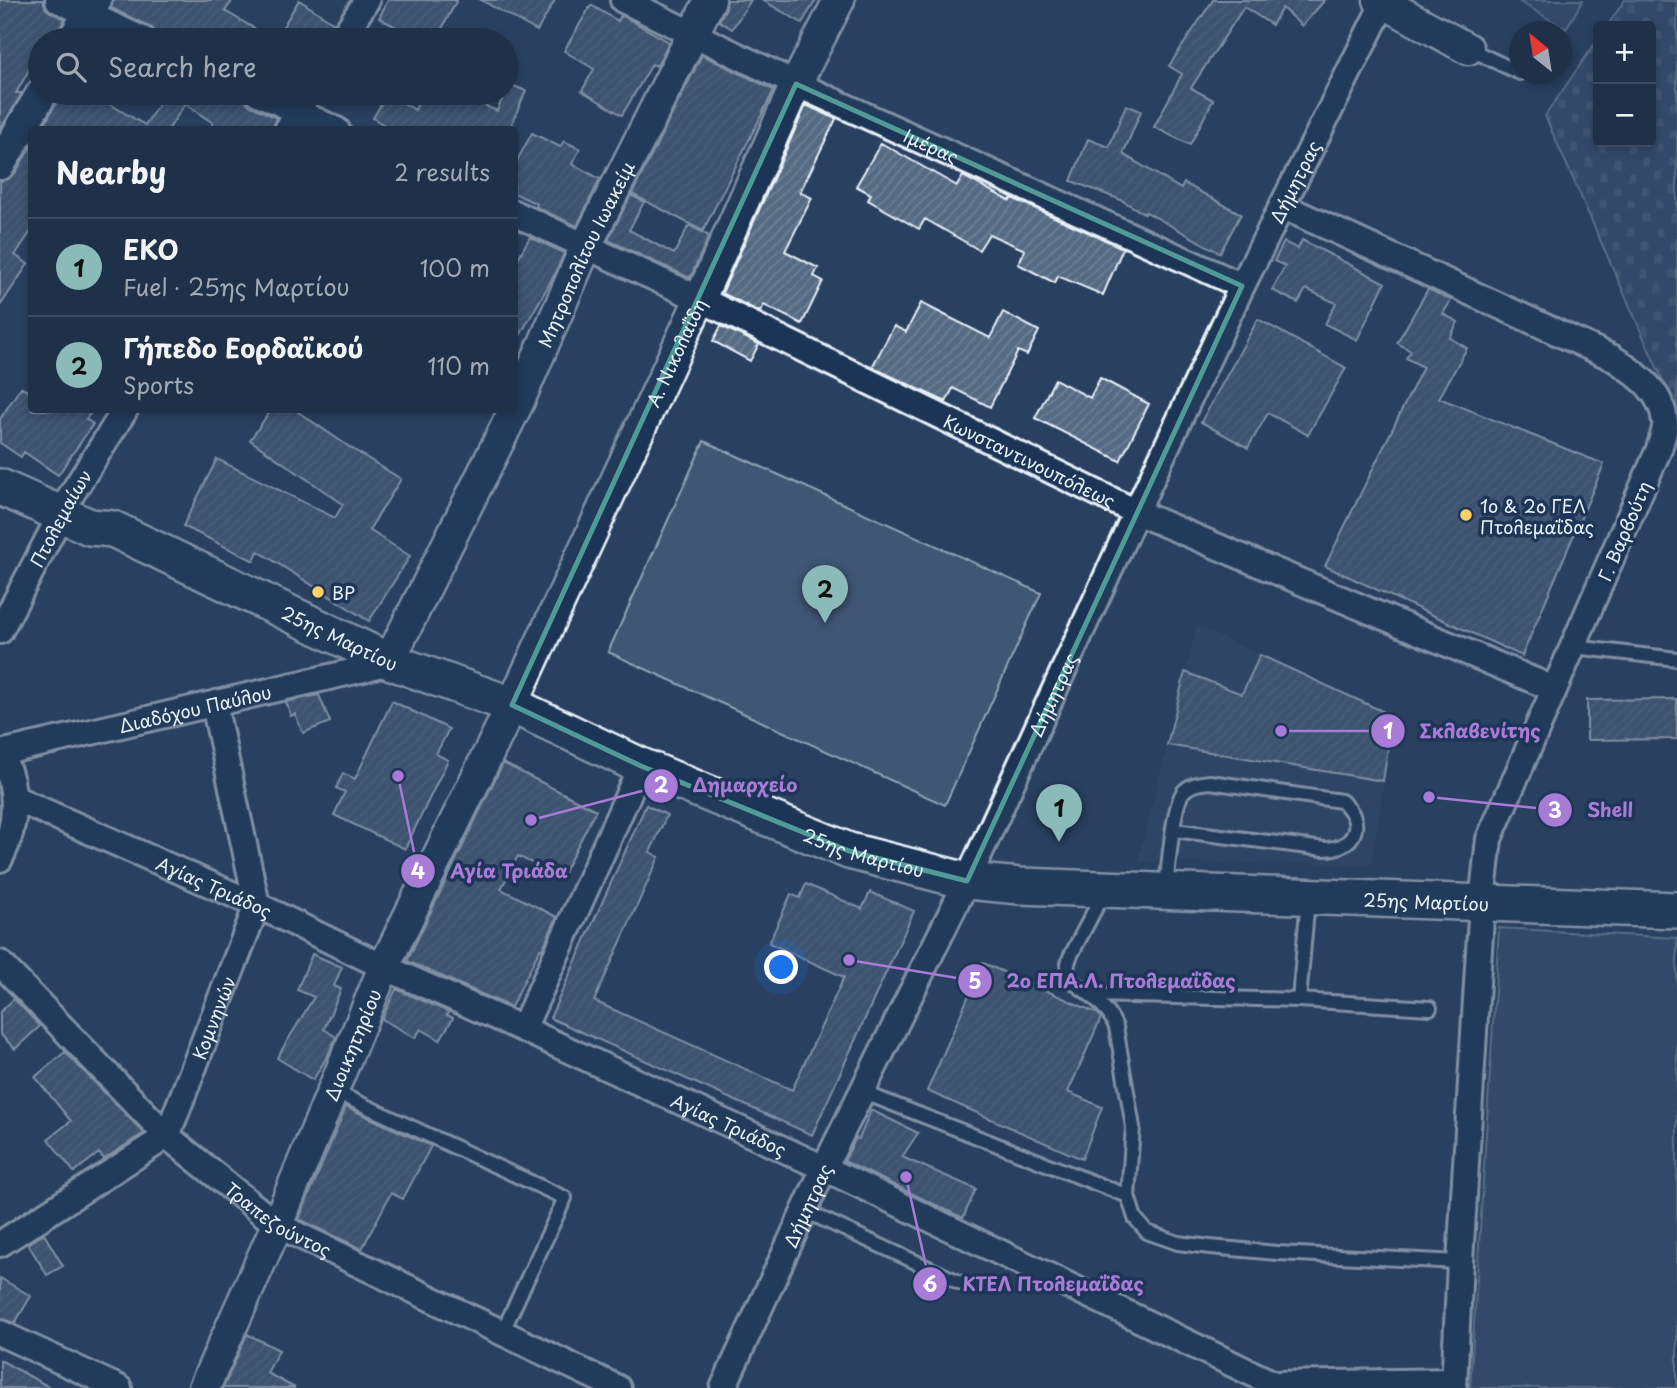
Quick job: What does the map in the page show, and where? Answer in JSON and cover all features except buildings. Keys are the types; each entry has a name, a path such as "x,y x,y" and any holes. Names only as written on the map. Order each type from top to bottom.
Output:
{"main road":[{"name":"25ης Μαρτίου","path":"0,461 65,505 90,527 113,529 389,661 512,705 641,766 849,851 967,881 1020,886 1677,910"},
{"name":"25ης Μαρτίου","path":"0,487 65,505"}],"street":[{"path":"58,0 92,7 125,28"},
{"path":"349,28 367,0"},
{"name":"Ιμέρας","path":"623,0 796,84 1242,286"},
{"name":"Μητροπολίτου Ιωακείμ","path":"518,398 586,246 710,0"},
{"name":"Α. Νικολαΐδη","path":"512,705 700,299 796,84 839,0"},
{"path":"1383,1 1468,49"},
{"name":"Δήμητρας","path":"723,1388 824,1168 967,881 1242,286 1383,1"},
{"path":"80,28 92,7"},
{"path":"0,164 35,105"},
{"path":"297,111 329,126"},
{"name":"Γ. Βαρβούτη","path":"1282,206 1613,358 1641,377 1659,401 1666,424 1659,449 1489,839 1482,901 1454,1385"},
{"name":"Κωνσταντινουπόλεως","path":"518,215 700,299 1136,512 1554,689"},
{"name":"Πτολεμαίων","path":"0,631 65,505 123,413"},
{"name":"Μητροπολίτου Ιωακείμ","path":"389,661 511,413"},
{"name":"Διαδόχου Παύλου","path":"0,753 389,661"},
{"path":"214,704 257,905"},
{"name":"Διοικητηρίου","path":"204,1388 277,1225 384,967 512,705"},
{"path":"0,753 11,779 14,798 12,831 0,859"},
{"path":"523,1029 641,766"},
{"name":"Αγίας Τριάδος","path":"14,798 257,905 384,967 824,1168 1274,1386 1454,1385"},
{"name":"Κομνηνών","path":"167,1136 257,905"},
{"name":"Τραπεζούντος","path":"0,963 167,1136 277,1225 618,1388"},
{"path":"0,1244 167,1136"},
{"path":"0,1333 119,1388"}],"lane":[{"path":"1468,49 1509,68"},
{"path":"1574,647 1677,659"},
{"path":"1165,892 1174,830 1179,800 1184,792 1195,784 1210,782 1340,801 1346,805 1353,819 1355,832 1345,845 1324,849 1174,830"},
{"path":"1105,889 1067,965 1067,971 1071,979 1108,1013 1116,1027 1132,1126 1128,1196 1135,1219 1142,1228 1153,1236 1178,1243 1277,1253 1460,1262"},
{"path":"1298,1000 1308,897"},
{"path":"1090,995 1298,1000 1430,1008"},
{"path":"333,1090 565,1198 502,1333"},
{"path":"862,1092 1128,1196"},
{"path":"804,1211 961,1283"}],"highlighted area":[{"path":"796,84 1242,286 967,881 849,851 641,766 512,705"}],"shaded area":[{"path":"1197,626 1393,716 1372,864 1138,861"}],"green space":[{"path":"1517,0 1583,0 1571,21 1552,21"},
{"path":"1625,0 1677,1 1677,408 1545,116 1567,84 1572,84 1572,77 1593,46 1593,147 1656,147 1656,21 1610,21"},
{"path":"704,441 1041,593 945,805 608,652"},
{"path":"1499,928 1677,938 1677,1388 1470,1388"}],"place":[{"name":"1ο & 2ο ΓΕΛ Πτολεμαΐδας","path":"1466,515"},
{"name":"BP","path":"318,592"},
{"name":"Γήπεδο Εορδαϊκού","path":"825,623"},
{"name":"Σκλαβενίτης","path":"1281,731"},
{"name":"Αγία Τριάδα","path":"398,776"},
{"name":"Shell","path":"1429,797"},
{"name":"Δημαρχείο","path":"531,820"},
{"name":"EKO","path":"1059,842"},
{"name":"2ο ΕΠΑ.Λ. Πτολεμαΐδας","path":"849,960"},
{"name":"ΚΤΕΛ Πτολεμαΐδας","path":"906,1177"}]}
